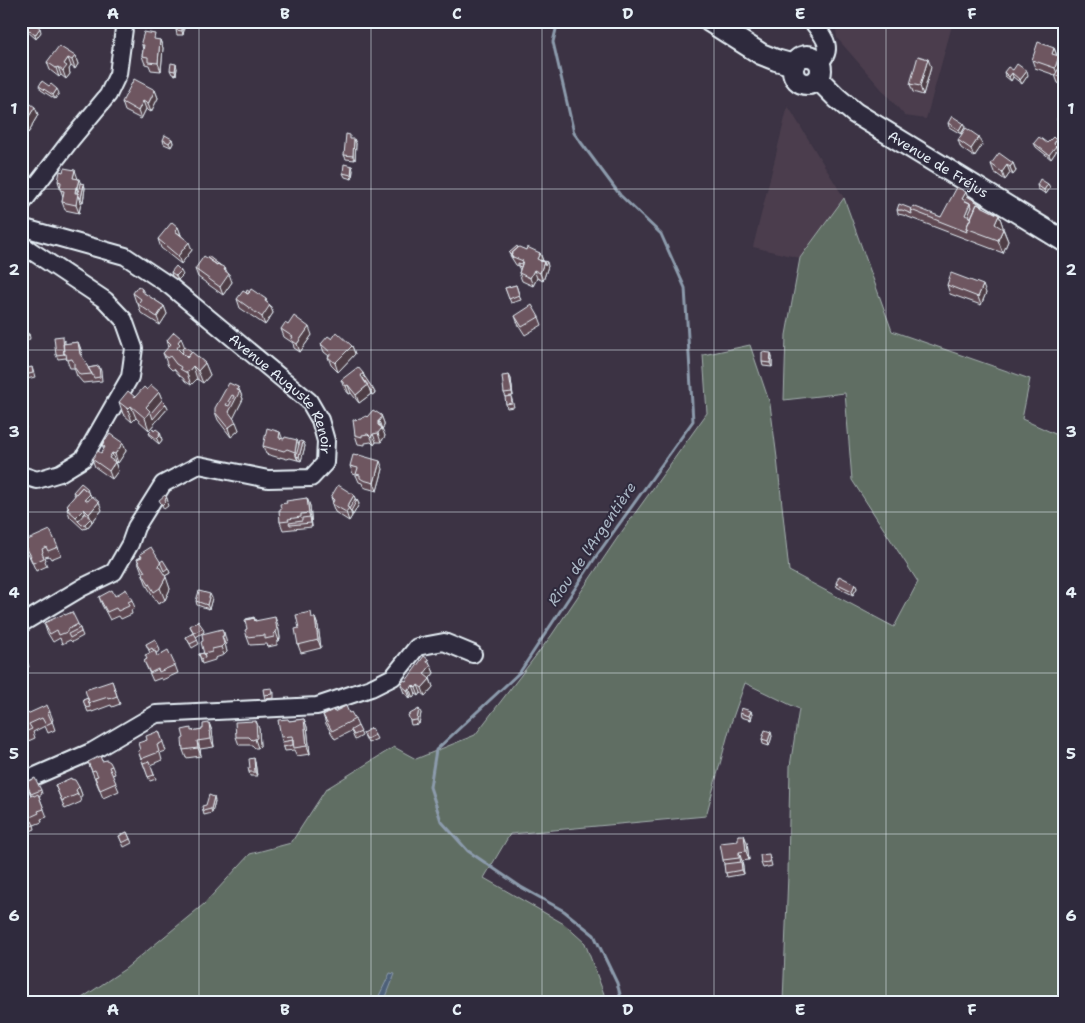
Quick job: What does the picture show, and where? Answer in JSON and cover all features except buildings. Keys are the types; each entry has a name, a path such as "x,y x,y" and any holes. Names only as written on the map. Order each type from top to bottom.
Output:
{"main road":[{"path":"709,21 761,54 776,60 794,65 803,57 809,56 814,58 818,71"},
{"name":"Avenue de Fréjus","path":"818,71 837,98 855,112 1064,241"}],"street":[{"path":"21,204 108,95 118,74 125,21"},
{"path":"812,21 827,44 827,52 818,71"},
{"name":"Avenue Auguste Renoir","path":"21,230 28,230 124,256 170,286 309,401 320,420 326,441 325,463 311,478 268,479 199,465 162,484 136,527 130,544 114,572 83,587 21,624"},
{"path":"21,244 105,300 124,320 134,348 130,377 83,459 60,473 37,480 21,475"},
{"path":"21,781 92,750 156,714 316,706 371,688 393,677 417,647 444,642 473,654"}],"shaded area":[{"path":"835,21 953,22 926,119 905,116 837,38"},
{"path":"788,106 844,198 800,258 753,247"}],"green space":[{"path":"844,198 892,331 1030,379 1022,419 1064,438 1064,1002 783,1002 790,766 799,709 745,683 731,723 706,816 510,834 484,878 564,924 585,943 607,1002 76,1002 125,969 204,904 250,854 291,843 326,789 394,747 416,759 475,735 551,636 618,537 707,413 703,355 750,345 770,404 789,571 894,627 918,582 852,480 845,393 784,400 786,335 800,258"}],"water":[{"path":"390,973 395,974 384,1002 376,1002"}],"waterway":[{"name":"Riou de l'Argentière","path":"558,21 553,42 574,133 620,195 661,234 685,288 693,421 597,555 520,672 436,750 430,787 441,821 468,851 521,887 564,911 594,935 617,983 622,1002"}]}
